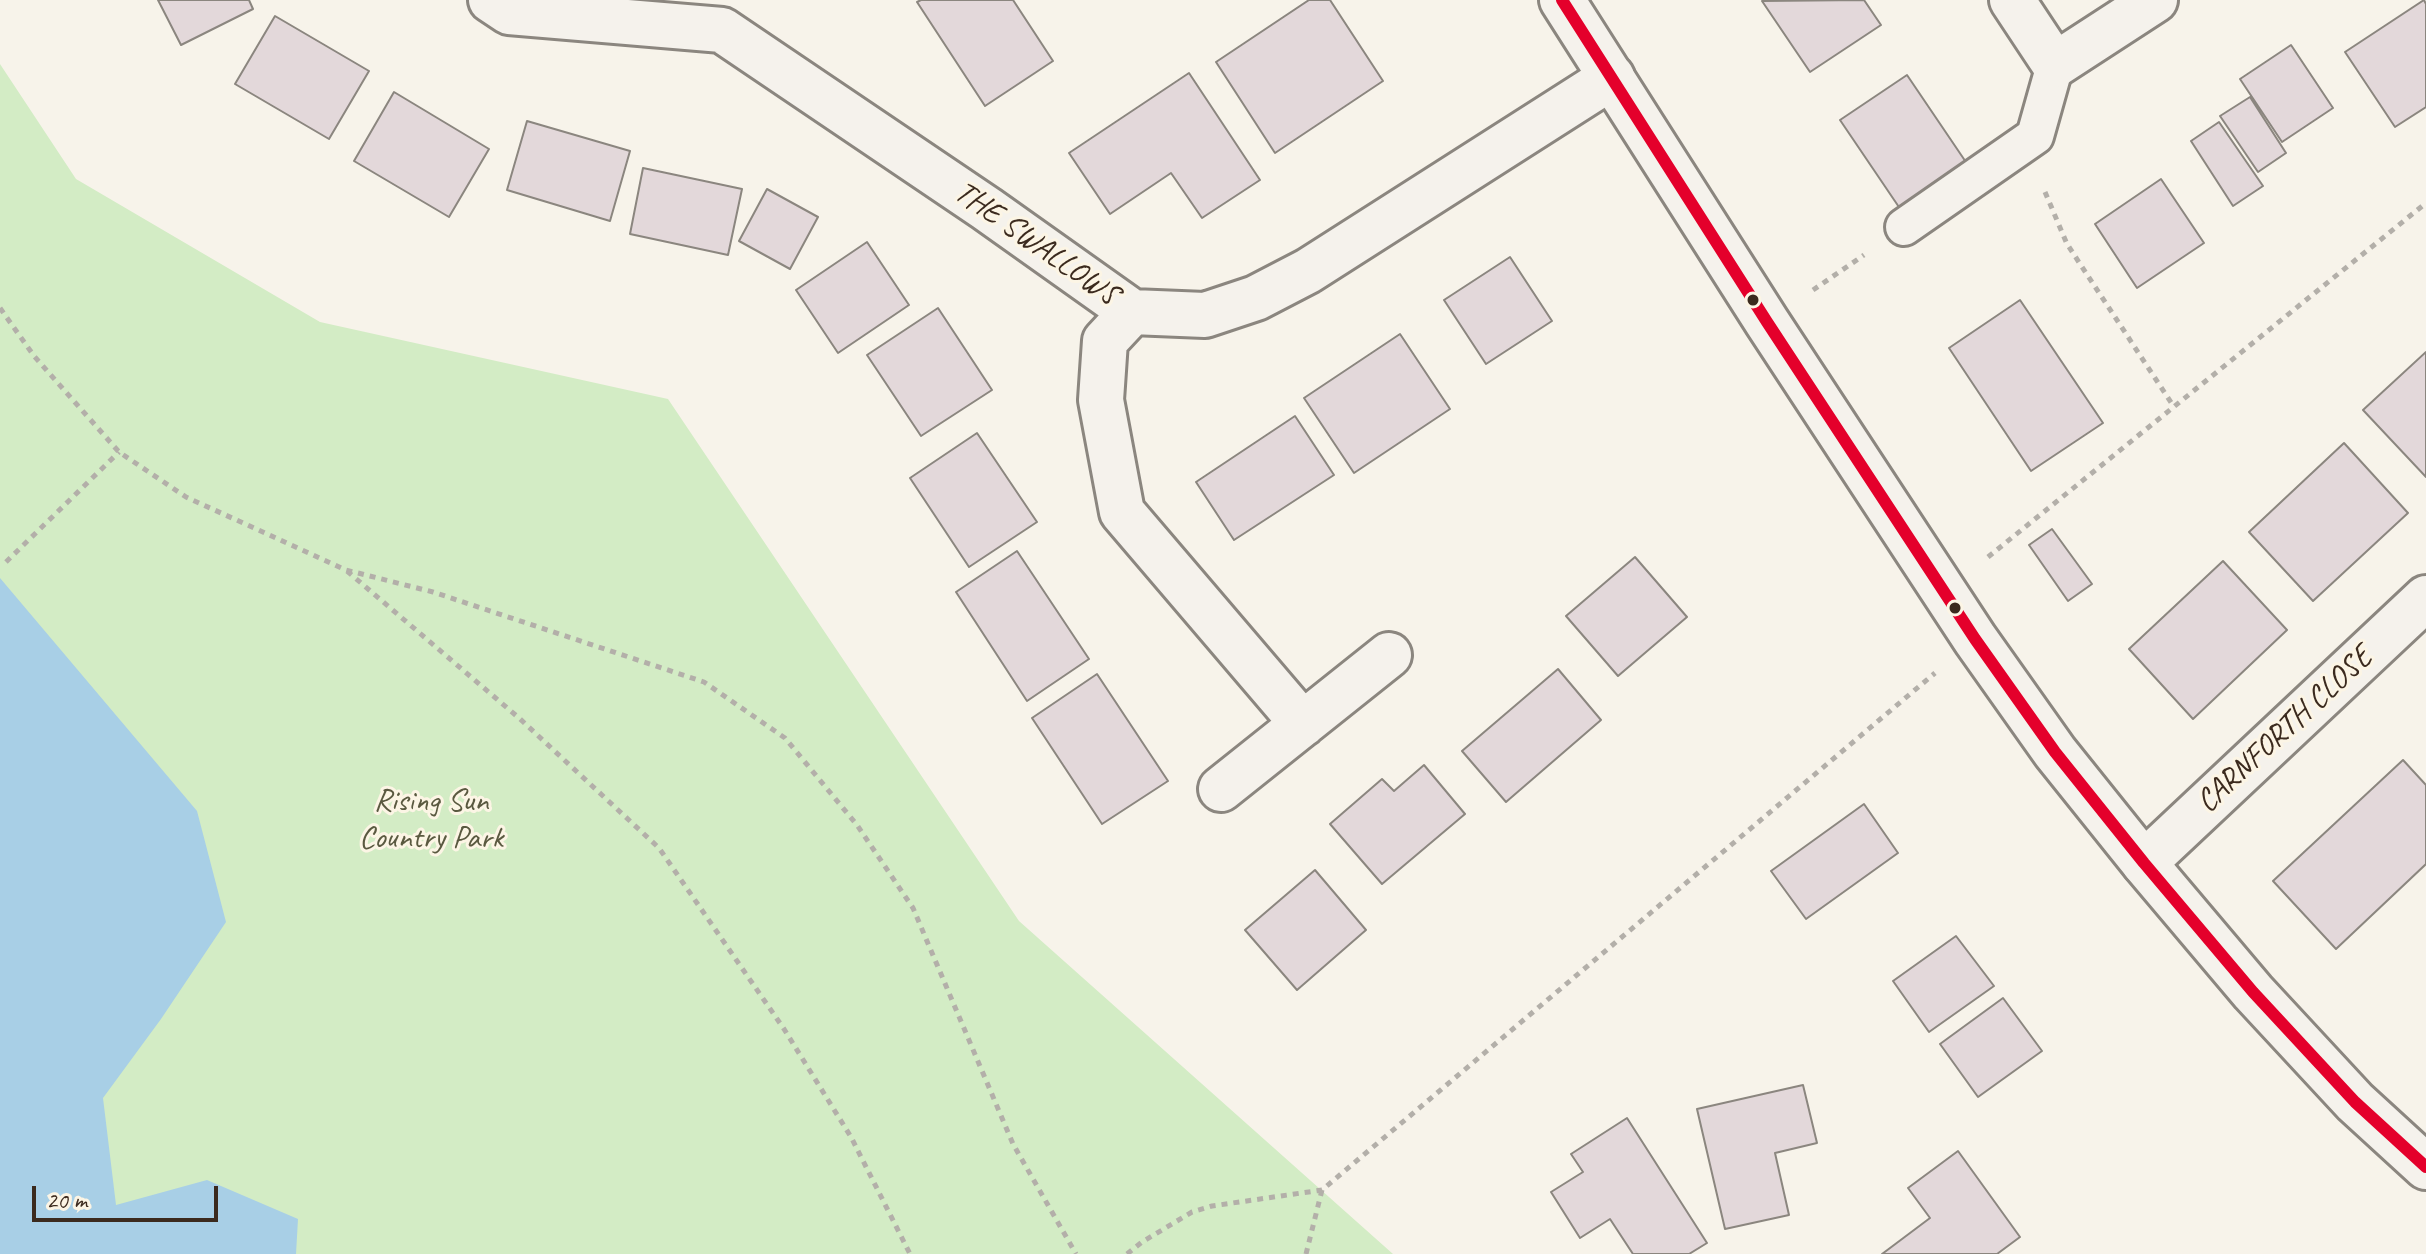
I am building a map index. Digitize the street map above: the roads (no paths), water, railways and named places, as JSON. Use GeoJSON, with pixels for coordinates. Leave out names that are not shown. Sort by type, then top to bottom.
{"type":"FeatureCollection","features":[{"type":"Feature","properties":{"kind":"street","name":"THE SWALLOWS"},"geometry":{"type":"LineString","coordinates":[[491,0],[509,12],[722,30],[987,209],[1132,312],[1205,315],[1256,298],[1308,271],[1612,77]]}},
{"type":"Feature","properties":{"kind":"street"},"geometry":{"type":"LineString","coordinates":[[1562,0],[1767,322],[1975,639],[2055,752],[2144,863],[2284,1025],[2355,1102],[2426,1167]]}},
{"type":"Feature","properties":{"kind":"street"},"geometry":{"type":"LineString","coordinates":[[2012,0],[2055,65],[2155,0]]}},
{"type":"Feature","properties":{"kind":"street"},"geometry":{"type":"LineString","coordinates":[[1132,312],[1105,341],[1101,400],[1122,512],[1303,724]]}},
{"type":"Feature","properties":{"kind":"street","name":"CARNFORTH CLOSE"},"geometry":{"type":"LineString","coordinates":[[2144,863],[2426,598]]}},
{"type":"Feature","properties":{"kind":"street"},"geometry":{"type":"LineString","coordinates":[[1221,789],[1389,655]]}},
{"type":"Feature","properties":{"kind":"lane"},"geometry":{"type":"LineString","coordinates":[[1904,227],[2035,136],[2055,65]]}},
{"type":"Feature","properties":{"kind":"water"},"geometry":{"type":"Polygon","coordinates":[[[0,578],[197,811],[226,922],[103,1098],[116,1205],[207,1180],[298,1219],[296,1254],[0,1254],[0,578]]]}},
{"type":"Feature","properties":{"kind":"park label","name":"Rising Sun Country Park"},"geometry":{"type":"Point","coordinates":[431,820]}}]}
